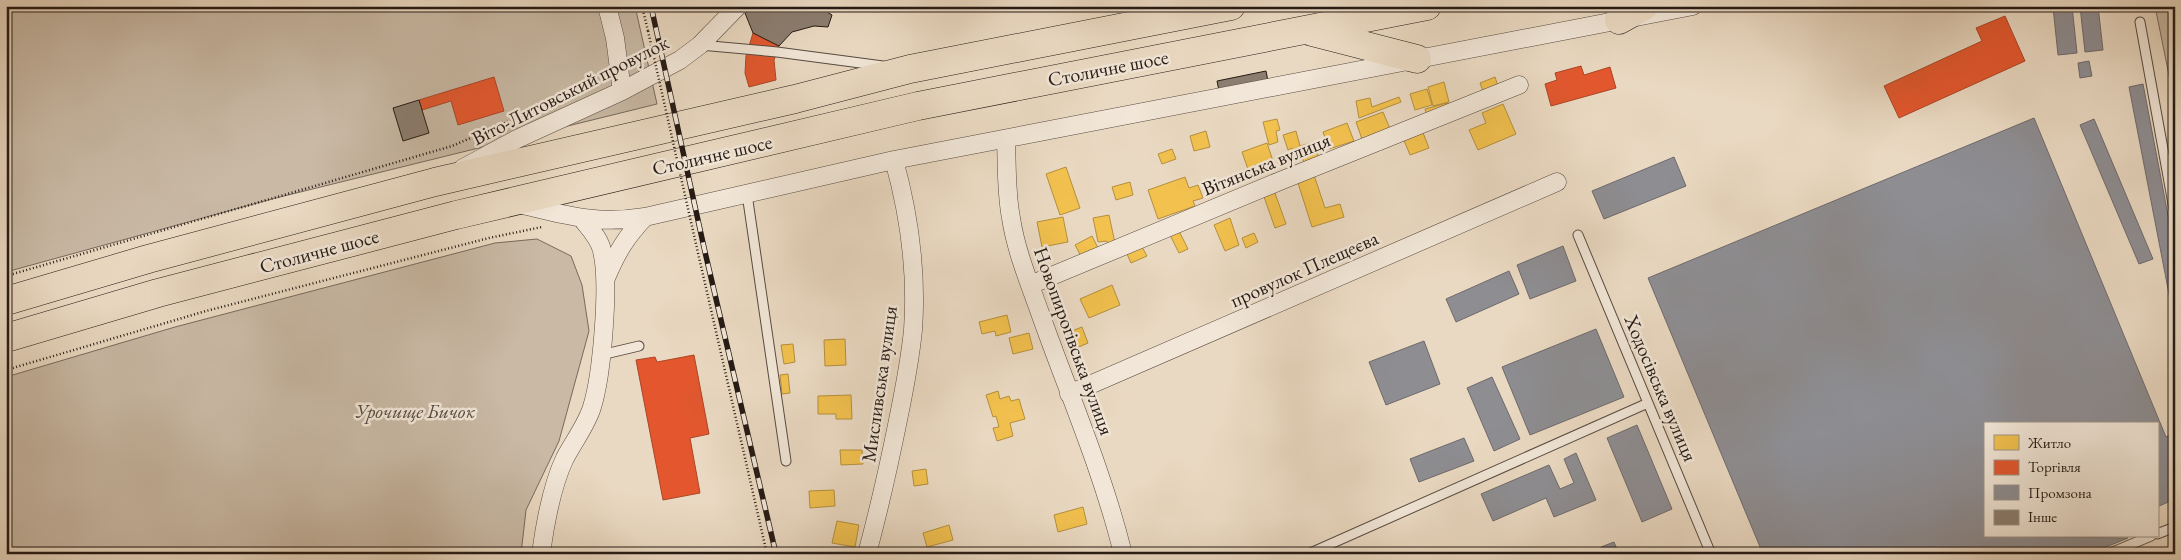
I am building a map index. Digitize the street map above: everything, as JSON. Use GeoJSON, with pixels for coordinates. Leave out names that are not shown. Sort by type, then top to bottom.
{"type":"FeatureCollection","features":[{"type":"Feature","properties":{"kind":"highway","name":"Столичне шосе"},"geometry":{"type":"LineString","coordinates":[[6,300],[158,256],[435,182],[786,101],[910,69],[1231,6]]}},
{"type":"Feature","properties":{"kind":"highway","name":"Столичне шосе"},"geometry":{"type":"LineString","coordinates":[[6,338],[158,293],[512,202],[918,106],[1427,6]]}},
{"type":"Feature","properties":{"kind":"highway"},"geometry":{"type":"LineString","coordinates":[[1619,20],[1644,6]]}},
{"type":"Feature","properties":{"kind":"highway"},"geometry":{"type":"LineString","coordinates":[[1303,30],[1417,59]]}},
{"type":"Feature","properties":{"kind":"street"},"geometry":{"type":"LineString","coordinates":[[606,6],[616,38],[622,91]]}},
{"type":"Feature","properties":{"kind":"street","name":"Віто-Литовський провулок"},"geometry":{"type":"LineString","coordinates":[[435,182],[517,139],[622,91],[680,60],[700,45],[738,6]]}},
{"type":"Feature","properties":{"kind":"street"},"geometry":{"type":"LineString","coordinates":[[512,202],[582,219],[623,221],[894,160],[1693,6]]}},
{"type":"Feature","properties":{"kind":"street","name":"Вітянська вулиця"},"geometry":{"type":"LineString","coordinates":[[1030,285],[1280,180],[1518,85]]}},
{"type":"Feature","properties":{"kind":"street","name":"Новопирогівська вулиця"},"geometry":{"type":"LineString","coordinates":[[1006,139],[1007,189],[1010,218],[1017,246],[1112,509],[1122,554]]}},
{"type":"Feature","properties":{"kind":"street","name":"Мисливська вулиця"},"geometry":{"type":"LineString","coordinates":[[867,554],[885,488],[913,331],[913,268],[899,179],[894,160]]}},
{"type":"Feature","properties":{"kind":"street","name":"провулок Плещеєва"},"geometry":{"type":"LineString","coordinates":[[1069,394],[1557,182]]}},
{"type":"Feature","properties":{"kind":"street"},"geometry":{"type":"LineString","coordinates":[[605,281],[618,249],[645,217]]}},
{"type":"Feature","properties":{"kind":"street"},"geometry":{"type":"LineString","coordinates":[[541,554],[546,520],[564,460],[592,408],[601,355],[605,281],[602,250],[594,234],[582,219]]}},
{"type":"Feature","properties":{"kind":"lane"},"geometry":{"type":"LineString","coordinates":[[2140,22],[2175,215]]}},
{"type":"Feature","properties":{"kind":"lane"},"geometry":{"type":"LineString","coordinates":[[700,45],[777,52],[910,69]]}},
{"type":"Feature","properties":{"kind":"lane"},"geometry":{"type":"LineString","coordinates":[[747,194],[786,461]]}},
{"type":"Feature","properties":{"kind":"lane","name":"Ходосівська вулиця"},"geometry":{"type":"LineString","coordinates":[[1578,235],[1711,554]]}},
{"type":"Feature","properties":{"kind":"lane"},"geometry":{"type":"LineString","coordinates":[[601,355],[639,346]]}},
{"type":"Feature","properties":{"kind":"lane"},"geometry":{"type":"LineString","coordinates":[[1308,554],[1648,403]]}},
{"type":"Feature","properties":{"kind":"lane"},"geometry":{"type":"LineString","coordinates":[[2158,534],[2175,526]]}},
{"type":"Feature","properties":{"kind":"lane"},"geometry":{"type":"LineString","coordinates":[[2108,554],[2146,538]]}},
{"type":"Feature","properties":{"kind":"path"},"geometry":{"type":"LineString","coordinates":[[642,6],[767,554]]}},
{"type":"Feature","properties":{"kind":"path"},"geometry":{"type":"LineString","coordinates":[[2169,6],[2175,35]]}},
{"type":"Feature","properties":{"kind":"path"},"geometry":{"type":"LineString","coordinates":[[6,276],[452,146],[567,97]]}},
{"type":"Feature","properties":{"kind":"path"},"geometry":{"type":"LineString","coordinates":[[6,370],[216,309],[489,238],[544,227]]}},
{"type":"Feature","properties":{"kind":"green space"},"geometry":{"type":"Polygon","coordinates":[[[6,6],[635,6],[657,104],[272,199],[6,272],[6,6]]]}},
{"type":"Feature","properties":{"kind":"green space"},"geometry":{"type":"Polygon","coordinates":[[[2155,6],[2175,6],[2175,105],[2155,6]]]}},
{"type":"Feature","properties":{"kind":"green space","name":"Урочище Бичок"},"geometry":{"type":"Polygon","coordinates":[[[537,239],[571,256],[582,285],[589,331],[559,441],[526,510],[521,554],[6,554],[6,377],[175,327],[495,243],[537,239]]]}},
{"type":"Feature","properties":{"kind":"building: Житло"},"geometry":{"type":"Polygon","coordinates":[[[872,6],[896,6],[896,11],[873,12],[872,6]]]}},
{"type":"Feature","properties":{"kind":"building: Житло"},"geometry":{"type":"Polygon","coordinates":[[[1495,77],[1499,89],[1484,94],[1480,83],[1495,77]]]}},
{"type":"Feature","properties":{"kind":"building: Житло"},"geometry":{"type":"Polygon","coordinates":[[[1444,82],[1449,102],[1433,106],[1428,87],[1444,82]]]}},
{"type":"Feature","properties":{"kind":"building: Житло"},"geometry":{"type":"Polygon","coordinates":[[[1427,89],[1432,105],[1415,110],[1410,94],[1427,89]]]}},
{"type":"Feature","properties":{"kind":"building: Житло"},"geometry":{"type":"Polygon","coordinates":[[[1399,97],[1401,102],[1359,118],[1356,101],[1370,98],[1372,107],[1399,97]]]}},
{"type":"Feature","properties":{"kind":"building: Житло"},"geometry":{"type":"Polygon","coordinates":[[[1447,103],[1449,110],[1427,116],[1425,109],[1447,103]]]}},
{"type":"Feature","properties":{"kind":"building: Житло"},"geometry":{"type":"Polygon","coordinates":[[[1503,104],[1516,134],[1478,150],[1469,130],[1486,123],[1482,113],[1503,104]]]}},
{"type":"Feature","properties":{"kind":"building: Житло"},"geometry":{"type":"Polygon","coordinates":[[[1383,112],[1391,131],[1363,142],[1356,122],[1383,112]]]}},
{"type":"Feature","properties":{"kind":"building: Житло"},"geometry":{"type":"Polygon","coordinates":[[[1277,119],[1280,130],[1276,131],[1278,142],[1269,145],[1263,122],[1277,119]]]}},
{"type":"Feature","properties":{"kind":"building: Житло"},"geometry":{"type":"Polygon","coordinates":[[[1347,123],[1354,141],[1329,149],[1323,132],[1347,123]]]}},
{"type":"Feature","properties":{"kind":"building: Житло"},"geometry":{"type":"Polygon","coordinates":[[[1422,130],[1429,148],[1410,155],[1403,138],[1422,130]]]}},
{"type":"Feature","properties":{"kind":"building: Житло"},"geometry":{"type":"Polygon","coordinates":[[[1206,131],[1210,147],[1194,151],[1190,136],[1206,131]]]}},
{"type":"Feature","properties":{"kind":"building: Житло"},"geometry":{"type":"Polygon","coordinates":[[[1296,131],[1300,146],[1314,142],[1319,159],[1304,163],[1302,156],[1295,158],[1292,148],[1288,150],[1283,135],[1296,131]]]}},
{"type":"Feature","properties":{"kind":"building: Житло"},"geometry":{"type":"Polygon","coordinates":[[[1267,143],[1275,167],[1250,175],[1242,152],[1267,143]]]}},
{"type":"Feature","properties":{"kind":"building: Житло"},"geometry":{"type":"Polygon","coordinates":[[[1172,149],[1176,159],[1162,164],[1158,154],[1172,149]]]}},
{"type":"Feature","properties":{"kind":"building: Житло"},"geometry":{"type":"Polygon","coordinates":[[[1066,167],[1080,208],[1060,215],[1046,174],[1066,167]]]}},
{"type":"Feature","properties":{"kind":"building: Житло"},"geometry":{"type":"Polygon","coordinates":[[[1314,175],[1325,208],[1340,204],[1344,217],[1312,227],[1297,180],[1314,175]]]}},
{"type":"Feature","properties":{"kind":"building: Житло"},"geometry":{"type":"Polygon","coordinates":[[[1185,177],[1189,188],[1198,185],[1203,198],[1193,201],[1195,206],[1158,219],[1148,190],[1185,177]]]}},
{"type":"Feature","properties":{"kind":"building: Житло"},"geometry":{"type":"Polygon","coordinates":[[[1130,182],[1133,195],[1116,200],[1112,187],[1130,182]]]}},
{"type":"Feature","properties":{"kind":"building: Житло"},"geometry":{"type":"Polygon","coordinates":[[[1275,193],[1286,224],[1275,228],[1264,197],[1275,193]]]}},
{"type":"Feature","properties":{"kind":"building: Житло"},"geometry":{"type":"Polygon","coordinates":[[[1109,215],[1115,243],[1108,245],[1107,241],[1098,242],[1093,218],[1109,215]]]}},
{"type":"Feature","properties":{"kind":"building: Житло"},"geometry":{"type":"Polygon","coordinates":[[[1063,217],[1068,242],[1042,247],[1037,222],[1063,217]]]}},
{"type":"Feature","properties":{"kind":"building: Житло"},"geometry":{"type":"Polygon","coordinates":[[[1230,218],[1239,245],[1225,251],[1214,225],[1230,218]]]}},
{"type":"Feature","properties":{"kind":"building: Житло"},"geometry":{"type":"Polygon","coordinates":[[[1179,231],[1188,249],[1179,253],[1170,235],[1179,231]]]}},
{"type":"Feature","properties":{"kind":"building: Житло"},"geometry":{"type":"Polygon","coordinates":[[[1254,233],[1258,242],[1246,248],[1242,238],[1254,233]]]}},
{"type":"Feature","properties":{"kind":"building: Житло"},"geometry":{"type":"Polygon","coordinates":[[[1092,236],[1100,252],[1083,260],[1075,245],[1092,236]]]}},
{"type":"Feature","properties":{"kind":"building: Житло"},"geometry":{"type":"Polygon","coordinates":[[[1142,247],[1147,256],[1131,263],[1127,254],[1142,247]]]}},
{"type":"Feature","properties":{"kind":"building: Житло"},"geometry":{"type":"Polygon","coordinates":[[[1112,285],[1120,305],[1089,318],[1080,299],[1112,285]]]}},
{"type":"Feature","properties":{"kind":"building: Житло"},"geometry":{"type":"Polygon","coordinates":[[[1007,315],[1011,332],[996,336],[995,331],[982,334],[979,322],[1007,315]]]}},
{"type":"Feature","properties":{"kind":"building: Житло"},"geometry":{"type":"Polygon","coordinates":[[[1082,327],[1088,343],[1074,349],[1067,333],[1082,327]]]}},
{"type":"Feature","properties":{"kind":"building: Житло"},"geometry":{"type":"Polygon","coordinates":[[[1029,333],[1033,349],[1013,354],[1009,338],[1029,333]]]}},
{"type":"Feature","properties":{"kind":"building: Житло"},"geometry":{"type":"Polygon","coordinates":[[[845,339],[846,365],[825,366],[824,340],[845,339]]]}},
{"type":"Feature","properties":{"kind":"building: Житло"},"geometry":{"type":"Polygon","coordinates":[[[793,344],[795,362],[784,364],[781,345],[793,344]]]}},
{"type":"Feature","properties":{"kind":"building: Житло"},"geometry":{"type":"Polygon","coordinates":[[[788,374],[790,393],[782,394],[780,375],[788,374]]]}},
{"type":"Feature","properties":{"kind":"building: Житло"},"geometry":{"type":"Polygon","coordinates":[[[998,391],[1000,399],[1009,396],[1011,401],[1019,399],[1025,419],[1010,423],[1013,436],[997,441],[993,428],[999,427],[996,416],[993,417],[986,395],[998,391]]]}},
{"type":"Feature","properties":{"kind":"building: Житло"},"geometry":{"type":"Polygon","coordinates":[[[851,395],[852,419],[836,419],[836,414],[818,414],[818,396],[851,395]]]}},
{"type":"Feature","properties":{"kind":"building: Житло"},"geometry":{"type":"Polygon","coordinates":[[[840,450],[862,450],[863,464],[841,465],[840,450]]]}},
{"type":"Feature","properties":{"kind":"building: Житло"},"geometry":{"type":"Polygon","coordinates":[[[926,469],[928,484],[914,486],[912,471],[926,469]]]}},
{"type":"Feature","properties":{"kind":"building: Житло"},"geometry":{"type":"Polygon","coordinates":[[[834,490],[835,506],[810,508],[809,491],[834,490]]]}},
{"type":"Feature","properties":{"kind":"building: Житло"},"geometry":{"type":"Polygon","coordinates":[[[1083,507],[1087,524],[1058,532],[1054,515],[1083,507]]]}},
{"type":"Feature","properties":{"kind":"building: Житло"},"geometry":{"type":"Polygon","coordinates":[[[837,521],[859,525],[855,547],[832,543],[837,521]]]}},
{"type":"Feature","properties":{"kind":"building: Житло"},"geometry":{"type":"Polygon","coordinates":[[[949,525],[953,540],[927,547],[923,533],[949,525]]]}},
{"type":"Feature","properties":{"kind":"building: Торгівля"},"geometry":{"type":"Polygon","coordinates":[[[2005,16],[2025,61],[1899,118],[1884,86],[1982,41],[1976,28],[2005,16]]]}},
{"type":"Feature","properties":{"kind":"building: Торгівля"},"geometry":{"type":"Polygon","coordinates":[[[753,33],[779,46],[774,60],[776,80],[749,87],[745,73],[746,56],[753,33]]]}},
{"type":"Feature","properties":{"kind":"building: Торгівля"},"geometry":{"type":"Polygon","coordinates":[[[1581,66],[1584,75],[1610,67],[1616,88],[1551,106],[1545,84],[1557,80],[1555,73],[1581,66]]]}},
{"type":"Feature","properties":{"kind":"building: Торгівля"},"geometry":{"type":"Polygon","coordinates":[[[494,77],[504,111],[458,125],[451,101],[422,110],[419,100],[494,77]]]}},
{"type":"Feature","properties":{"kind":"building: Торгівля"},"geometry":{"type":"Polygon","coordinates":[[[694,355],[709,434],[690,438],[700,493],[663,500],[636,360],[655,357],[657,362],[694,355]]]}},
{"type":"Feature","properties":{"kind":"building: Промзона"},"geometry":{"type":"Polygon","coordinates":[[[2072,6],[2077,53],[2058,55],[2053,7],[2072,6]]]}},
{"type":"Feature","properties":{"kind":"building: Промзона"},"geometry":{"type":"Polygon","coordinates":[[[2080,6],[2098,6],[2103,50],[2085,52],[2080,6]]]}},
{"type":"Feature","properties":{"kind":"building: Промзона"},"geometry":{"type":"Polygon","coordinates":[[[2089,61],[2092,76],[2080,78],[2078,63],[2089,61]]]}},
{"type":"Feature","properties":{"kind":"building: Промзона"},"geometry":{"type":"Polygon","coordinates":[[[2143,84],[2175,252],[2175,325],[2129,87],[2143,84]]]}},
{"type":"Feature","properties":{"kind":"building: Промзона"},"geometry":{"type":"Polygon","coordinates":[[[2034,118],[2166,437],[2175,433],[2175,447],[2171,448],[2175,458],[2175,499],[2158,507],[2158,422],[1984,422],[1984,538],[2128,538],[2089,554],[1763,554],[1648,278],[2034,118]]]}},
{"type":"Feature","properties":{"kind":"building: Промзона"},"geometry":{"type":"Polygon","coordinates":[[[2094,119],[2153,259],[2139,264],[2080,125],[2094,119]]]}},
{"type":"Feature","properties":{"kind":"building: Промзона"},"geometry":{"type":"Polygon","coordinates":[[[1674,157],[1686,186],[1604,219],[1592,191],[1674,157]]]}},
{"type":"Feature","properties":{"kind":"building: Промзона"},"geometry":{"type":"Polygon","coordinates":[[[1563,246],[1576,281],[1530,299],[1517,265],[1563,246]]]}},
{"type":"Feature","properties":{"kind":"building: Промзона"},"geometry":{"type":"Polygon","coordinates":[[[1509,271],[1519,294],[1456,322],[1446,299],[1509,271]]]}},
{"type":"Feature","properties":{"kind":"building: Промзона"},"geometry":{"type":"Polygon","coordinates":[[[1596,329],[1624,397],[1530,435],[1502,367],[1596,329]]]}},
{"type":"Feature","properties":{"kind":"building: Промзона"},"geometry":{"type":"Polygon","coordinates":[[[1424,341],[1440,384],[1386,405],[1369,362],[1424,341]]]}},
{"type":"Feature","properties":{"kind":"building: Промзона"},"geometry":{"type":"Polygon","coordinates":[[[1492,377],[1520,439],[1494,451],[1467,388],[1492,377]]]}},
{"type":"Feature","properties":{"kind":"building: Промзона"},"geometry":{"type":"Polygon","coordinates":[[[1637,425],[1672,509],[1642,522],[1607,438],[1637,425]]]}},
{"type":"Feature","properties":{"kind":"building: Промзона"},"geometry":{"type":"Polygon","coordinates":[[[1464,438],[1474,461],[1419,482],[1410,459],[1464,438]]]}},
{"type":"Feature","properties":{"kind":"building: Промзона"},"geometry":{"type":"Polygon","coordinates":[[[1576,453],[1596,500],[1554,517],[1546,498],[1493,521],[1481,494],[1549,465],[1560,489],[1574,483],[1564,459],[1576,453]]]}},
{"type":"Feature","properties":{"kind":"building: Промзона"},"geometry":{"type":"Polygon","coordinates":[[[1614,542],[1619,554],[1604,554],[1601,547],[1614,542]]]}},
{"type":"Feature","properties":{"kind":"building: Інше"},"geometry":{"type":"Polygon","coordinates":[[[753,6],[818,6],[832,15],[828,27],[814,26],[792,32],[779,46],[753,33],[745,13],[755,9],[753,6]]]}},
{"type":"Feature","properties":{"kind":"building: Інше"},"geometry":{"type":"Polygon","coordinates":[[[1266,71],[1268,81],[1219,91],[1217,81],[1266,71]]]}},
{"type":"Feature","properties":{"kind":"building: Інше"},"geometry":{"type":"Polygon","coordinates":[[[419,100],[429,133],[403,141],[393,108],[419,100]]]}},
{"type":"Feature","properties":{"kind":"railway"},"geometry":{"type":"LineString","coordinates":[[651,6],[705,252],[776,554]]}}]}
